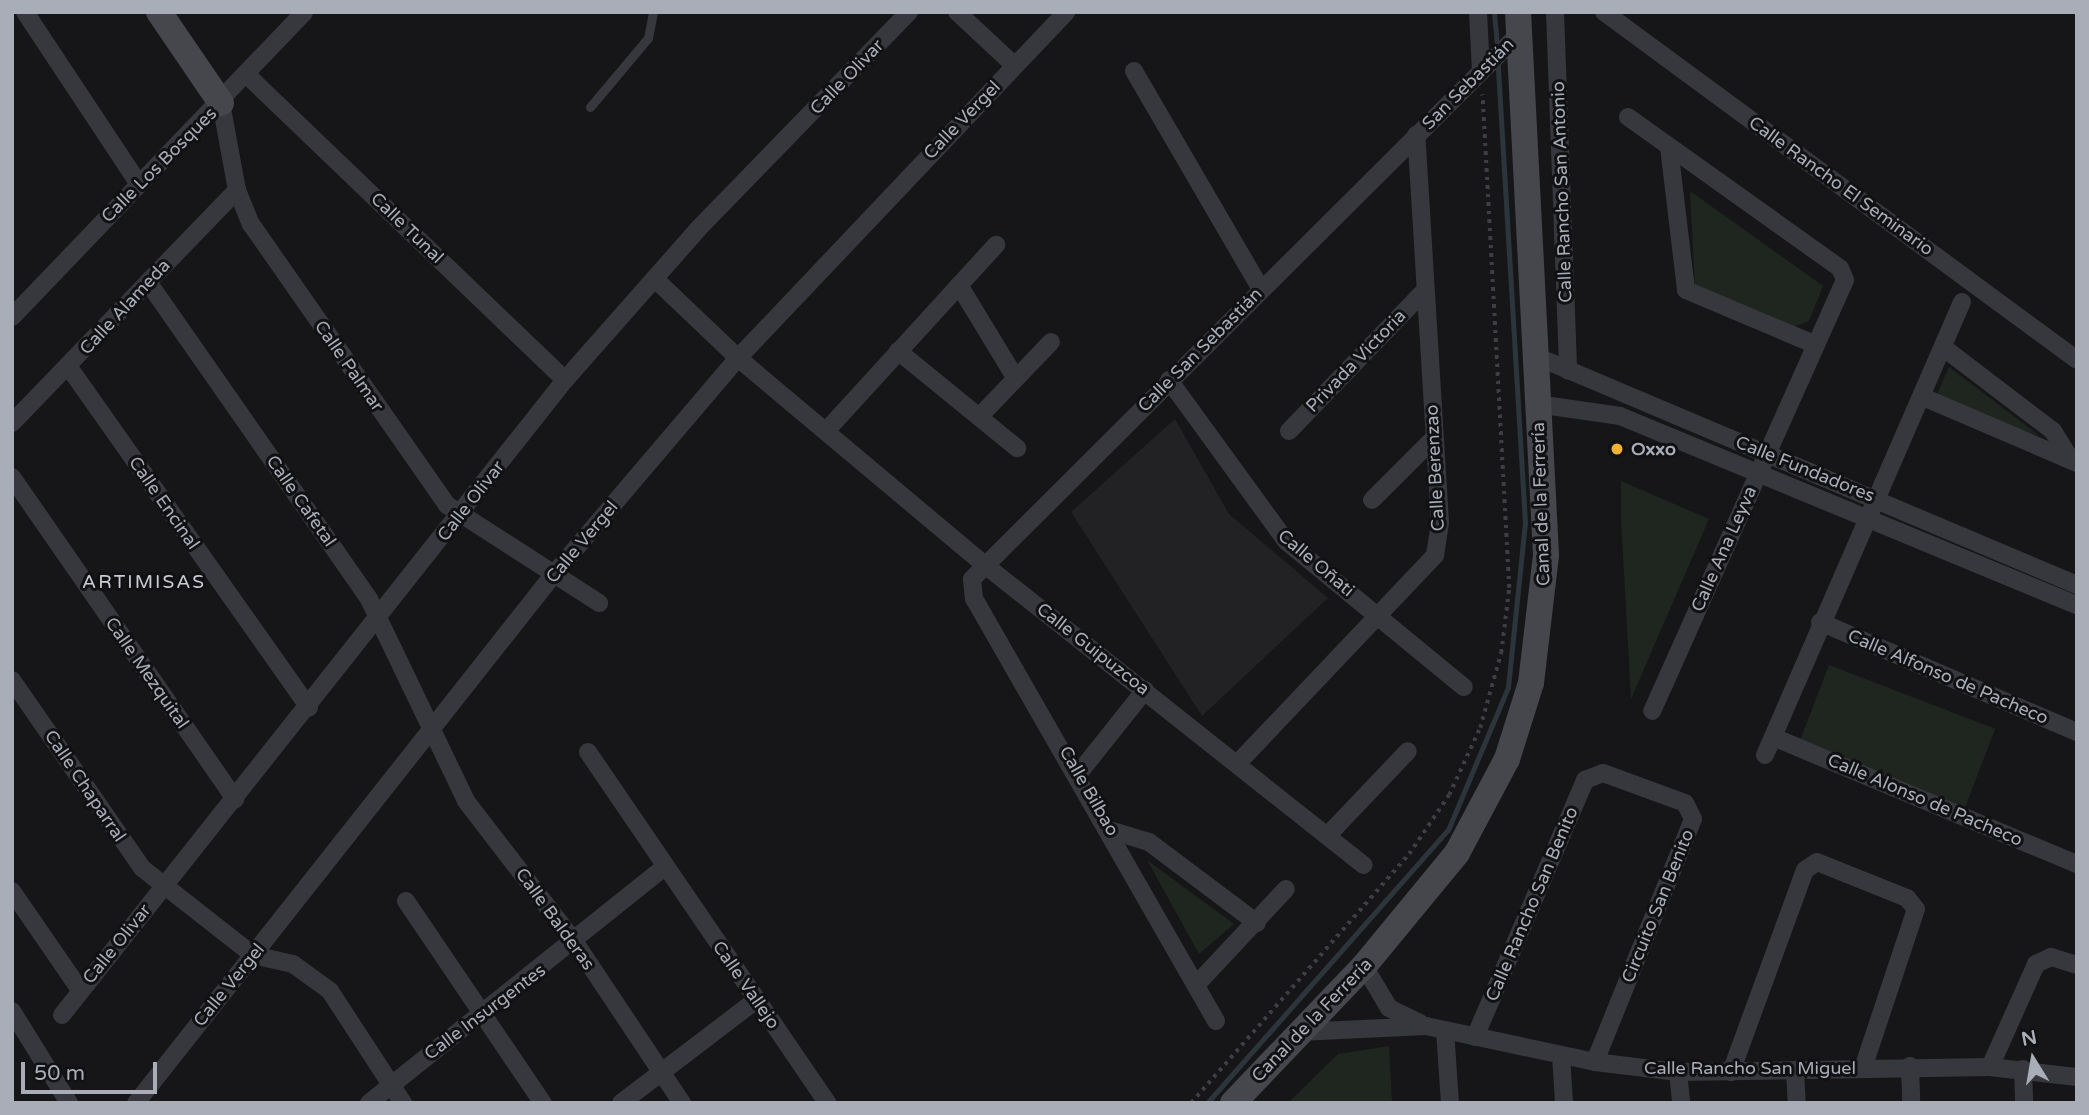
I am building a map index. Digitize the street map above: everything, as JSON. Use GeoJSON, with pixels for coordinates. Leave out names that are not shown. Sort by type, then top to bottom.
{"type":"FeatureCollection","features":[{"type":"Feature","properties":{"kind":"street"},"geometry":{"type":"LineString","coordinates":[[159,12],[221,103]]}},
{"type":"Feature","properties":{"kind":"street","name":"Calle Olivar"},"geometry":{"type":"LineString","coordinates":[[62,1015],[79,990],[381,619],[565,380],[654,279],[909,12]]}},
{"type":"Feature","properties":{"kind":"street"},"geometry":{"type":"LineString","coordinates":[[957,12],[1014,65]]}},
{"type":"Feature","properties":{"kind":"street","name":"Calle Vergel"},"geometry":{"type":"LineString","coordinates":[[135,1103],[435,732],[554,574],[738,358],[1066,12]]}},
{"type":"Feature","properties":{"kind":"street"},"geometry":{"type":"LineString","coordinates":[[1478,12],[1481,72]]}},
{"type":"Feature","properties":{"kind":"street","name":"Calle Rancho San Antonio"},"geometry":{"type":"LineString","coordinates":[[1555,12],[1568,371]]}},
{"type":"Feature","properties":{"kind":"street","name":"Calle Rancho El Seminario"},"geometry":{"type":"LineString","coordinates":[[1604,12],[2077,360]]}},
{"type":"Feature","properties":{"kind":"street","name":"Calle Los Bosques"},"geometry":{"type":"LineString","coordinates":[[12,317],[139,184],[248,76],[301,14]]}},
{"type":"Feature","properties":{"kind":"street"},"geometry":{"type":"LineString","coordinates":[[24,16],[139,184]]}},
{"type":"Feature","properties":{"kind":"street","name":"San Sebastián"},"geometry":{"type":"LineString","coordinates":[[1416,135],[1481,72],[1519,22]]}},
{"type":"Feature","properties":{"kind":"street","name":"Canal de la Ferrería"},"geometry":{"type":"LineString","coordinates":[[1233,1103],[1364,966],[1457,853],[1501,772],[1520,720],[1545,588],[1519,22]]}},
{"type":"Feature","properties":{"kind":"street"},"geometry":{"type":"LineString","coordinates":[[1133,71],[1261,289]]}},
{"type":"Feature","properties":{"kind":"street","name":"Calle Tunal"},"geometry":{"type":"LineString","coordinates":[[248,76],[565,380]]}},
{"type":"Feature","properties":{"kind":"street","name":"Calle Palmar"},"geometry":{"type":"LineString","coordinates":[[221,103],[237,190],[251,224],[459,515],[598,603]]}},
{"type":"Feature","properties":{"kind":"street"},"geometry":{"type":"LineString","coordinates":[[1628,117],[1669,147],[1686,290],[1816,345]]}},
{"type":"Feature","properties":{"kind":"street","name":"Calle San Sebastián"},"geometry":{"type":"LineString","coordinates":[[985,565],[1416,135]]}},
{"type":"Feature","properties":{"kind":"street","name":"Calle Berenzao"},"geometry":{"type":"LineString","coordinates":[[1237,764],[1436,555],[1440,522],[1416,135]]}},
{"type":"Feature","properties":{"kind":"street","name":"Calle Ana Leyva"},"geometry":{"type":"LineString","coordinates":[[1652,711],[1816,345],[1843,272],[1669,147]]}},
{"type":"Feature","properties":{"kind":"street","name":"Calle Alameda"},"geometry":{"type":"LineString","coordinates":[[12,423],[237,190]]}},
{"type":"Feature","properties":{"kind":"street"},"geometry":{"type":"LineString","coordinates":[[827,429],[996,245]]}},
{"type":"Feature","properties":{"kind":"street","name":"Calle Guipuzcoa"},"geometry":{"type":"LineString","coordinates":[[654,279],[738,358],[827,429],[985,565],[1363,865]]}},
{"type":"Feature","properties":{"kind":"street","name":"Calle Cafetal"},"geometry":{"type":"LineString","coordinates":[[148,282],[381,619],[435,732]]}},
{"type":"Feature","properties":{"kind":"street"},"geometry":{"type":"LineString","coordinates":[[959,285],[1016,377]]}},
{"type":"Feature","properties":{"kind":"street","name":"Privada Victoria"},"geometry":{"type":"LineString","coordinates":[[1289,431],[1424,291]]}},
{"type":"Feature","properties":{"kind":"street"},"geometry":{"type":"LineString","coordinates":[[1765,755],[1820,622],[1923,397],[1962,302]]}},
{"type":"Feature","properties":{"kind":"street"},"geometry":{"type":"LineString","coordinates":[[979,416],[1051,342]]}},
{"type":"Feature","properties":{"kind":"street"},"geometry":{"type":"LineString","coordinates":[[1944,348],[2053,431],[2074,462]]}},
{"type":"Feature","properties":{"kind":"street"},"geometry":{"type":"LineString","coordinates":[[898,351],[1017,448]]}},
{"type":"Feature","properties":{"kind":"street","name":"Calle Fundadores"},"geometry":{"type":"LineString","coordinates":[[1533,355],[2077,585]]}},
{"type":"Feature","properties":{"kind":"street","name":"Calle Encinal"},"geometry":{"type":"LineString","coordinates":[[68,366],[309,708]]}},
{"type":"Feature","properties":{"kind":"street","name":"Calle Oñati"},"geometry":{"type":"LineString","coordinates":[[1169,380],[1272,526],[1464,687]]}},
{"type":"Feature","properties":{"kind":"street"},"geometry":{"type":"LineString","coordinates":[[1923,397],[2074,462]]}},
{"type":"Feature","properties":{"kind":"street","name":"Calle Fundadores"},"geometry":{"type":"LineString","coordinates":[[1537,404],[1607,412],[1759,472],[1867,520],[2077,606]]}},
{"type":"Feature","properties":{"kind":"street"},"geometry":{"type":"LineString","coordinates":[[1372,500],[1434,438]]}},
{"type":"Feature","properties":{"kind":"street","name":"Calle Mezquital"},"geometry":{"type":"LineString","coordinates":[[12,477],[235,799]]}},
{"type":"Feature","properties":{"kind":"street","name":"Calle Bilbao"},"geometry":{"type":"LineString","coordinates":[[985,565],[972,579],[974,599],[1113,831],[1216,1021]]}},
{"type":"Feature","properties":{"kind":"street"},"geometry":{"type":"LineString","coordinates":[[2035,587],[2043,570]]}},
{"type":"Feature","properties":{"kind":"street","name":"Calle Alfonso de Pacheco"},"geometry":{"type":"LineString","coordinates":[[1820,622],[2077,732]]}},
{"type":"Feature","properties":{"kind":"street","name":"Calle Chaparral"},"geometry":{"type":"LineString","coordinates":[[12,680],[130,853],[164,886],[253,955]]}},
{"type":"Feature","properties":{"kind":"street"},"geometry":{"type":"LineString","coordinates":[[1079,774],[1145,690]]}},
{"type":"Feature","properties":{"kind":"street","name":"Calle Balderas"},"geometry":{"type":"LineString","coordinates":[[435,732],[466,801],[576,944],[682,1103]]}},
{"type":"Feature","properties":{"kind":"street","name":"Calle Alonso de Pacheco"},"geometry":{"type":"LineString","coordinates":[[1773,737],[2077,864]]}},
{"type":"Feature","properties":{"kind":"street"},"geometry":{"type":"LineString","coordinates":[[1328,836],[1408,751]]}},
{"type":"Feature","properties":{"kind":"street","name":"Calle Vallejo"},"geometry":{"type":"LineString","coordinates":[[588,752],[827,1103]]}},
{"type":"Feature","properties":{"kind":"street","name":"Calle Rancho San Benito"},"geometry":{"type":"LineString","coordinates":[[1475,1037],[1592,774]]}},
{"type":"Feature","properties":{"kind":"street","name":"Circuito San Benito"},"geometry":{"type":"LineString","coordinates":[[1592,774],[1685,803],[1693,820],[1595,1062]]}},
{"type":"Feature","properties":{"kind":"street"},"geometry":{"type":"LineString","coordinates":[[1113,831],[1149,842],[1256,923]]}},
{"type":"Feature","properties":{"kind":"street"},"geometry":{"type":"LineString","coordinates":[[1731,1072],[1805,870],[1817,862],[1907,898],[1916,909],[1863,1068]]}},
{"type":"Feature","properties":{"kind":"street","name":"Calle Insurgentes"},"geometry":{"type":"LineString","coordinates":[[369,1103],[482,1010],[576,944],[665,867]]}},
{"type":"Feature","properties":{"kind":"street"},"geometry":{"type":"LineString","coordinates":[[1198,984],[1286,889]]}},
{"type":"Feature","properties":{"kind":"street"},"geometry":{"type":"LineString","coordinates":[[12,891],[79,990]]}},
{"type":"Feature","properties":{"kind":"street"},"geometry":{"type":"LineString","coordinates":[[406,901],[543,1103]]}},
{"type":"Feature","properties":{"kind":"street"},"geometry":{"type":"LineString","coordinates":[[253,955],[293,964],[330,991],[403,1103]]}},
{"type":"Feature","properties":{"kind":"street"},"geometry":{"type":"LineString","coordinates":[[1990,1067],[2036,964],[2050,957],[2077,965]]}},
{"type":"Feature","properties":{"kind":"street","name":"Calle Rancho San Miguel"},"geometry":{"type":"LineString","coordinates":[[1364,966],[1389,1008],[1426,1026],[1595,1062],[1678,1072],[1910,1066],[1990,1067],[2077,1077]]}},
{"type":"Feature","properties":{"kind":"street"},"geometry":{"type":"LineString","coordinates":[[621,1103],[756,1000]]}},
{"type":"Feature","properties":{"kind":"street"},"geometry":{"type":"LineString","coordinates":[[13,1015],[69,1103]]}},
{"type":"Feature","properties":{"kind":"street","name":"Calle Rancho San Miguel"},"geometry":{"type":"LineString","coordinates":[[1299,1032],[1426,1026]]}},
{"type":"Feature","properties":{"kind":"street"},"geometry":{"type":"LineString","coordinates":[[1445,1030],[1450,1103]]}},
{"type":"Feature","properties":{"kind":"street"},"geometry":{"type":"LineString","coordinates":[[1561,1055],[1564,1103]]}},
{"type":"Feature","properties":{"kind":"street"},"geometry":{"type":"LineString","coordinates":[[1910,1066],[1911,1103]]}},
{"type":"Feature","properties":{"kind":"street"},"geometry":{"type":"LineString","coordinates":[[2022,1069],[2024,1103]]}},
{"type":"Feature","properties":{"kind":"street"},"geometry":{"type":"LineString","coordinates":[[1795,1070],[1797,1103]]}},
{"type":"Feature","properties":{"kind":"street"},"geometry":{"type":"LineString","coordinates":[[1678,1072],[1681,1103]]}},
{"type":"Feature","properties":{"kind":"lane"},"geometry":{"type":"LineString","coordinates":[[590,107],[648,38],[653,12]]}},
{"type":"Feature","properties":{"kind":"path"},"geometry":{"type":"LineString","coordinates":[[1191,1103],[1409,855],[1449,795],[1480,728],[1498,665],[1509,588],[1481,72]]}},
{"type":"Feature","properties":{"kind":"shaded area"},"geometry":{"type":"Polygon","coordinates":[[[1690,191],[1823,286],[1809,321],[1786,330],[1695,289],[1690,191]]]}},
{"type":"Feature","properties":{"kind":"shaded area"},"geometry":{"type":"Polygon","coordinates":[[[1949,367],[2040,436],[1934,401],[1949,367]]]}},
{"type":"Feature","properties":{"kind":"shaded area"},"geometry":{"type":"Polygon","coordinates":[[[1175,419],[1229,514],[1328,598],[1202,716],[1071,512],[1175,419]]]}},
{"type":"Feature","properties":{"kind":"shaded area"},"geometry":{"type":"Polygon","coordinates":[[[1621,481],[1709,519],[1631,699],[1621,518],[1621,481]]]}},
{"type":"Feature","properties":{"kind":"shaded area"},"geometry":{"type":"Polygon","coordinates":[[[1829,665],[1995,729],[1965,808],[1799,744],[1829,665]]]}},
{"type":"Feature","properties":{"kind":"shaded area"},"geometry":{"type":"Polygon","coordinates":[[[1147,860],[1234,924],[1199,954],[1147,860]]]}},
{"type":"Feature","properties":{"kind":"shaded area"},"geometry":{"type":"Polygon","coordinates":[[[1389,1046],[1392,1103],[1288,1103],[1338,1054],[1389,1046]]]}},
{"type":"Feature","properties":{"kind":"waterway"},"geometry":{"type":"LineString","coordinates":[[1494,12],[1497,50]]}},
{"type":"Feature","properties":{"kind":"waterway"},"geometry":{"type":"LineString","coordinates":[[1207,1103],[1448,830],[1508,687],[1525,523],[1498,63]]}},
{"type":"Feature","properties":{"kind":"place","name":"Oxxo"},"geometry":{"type":"Point","coordinates":[1617,449]}},
{"type":"Feature","properties":{"kind":"district","name":"ARTIMISAS"},"geometry":{"type":"Point","coordinates":[144,583]}}]}
